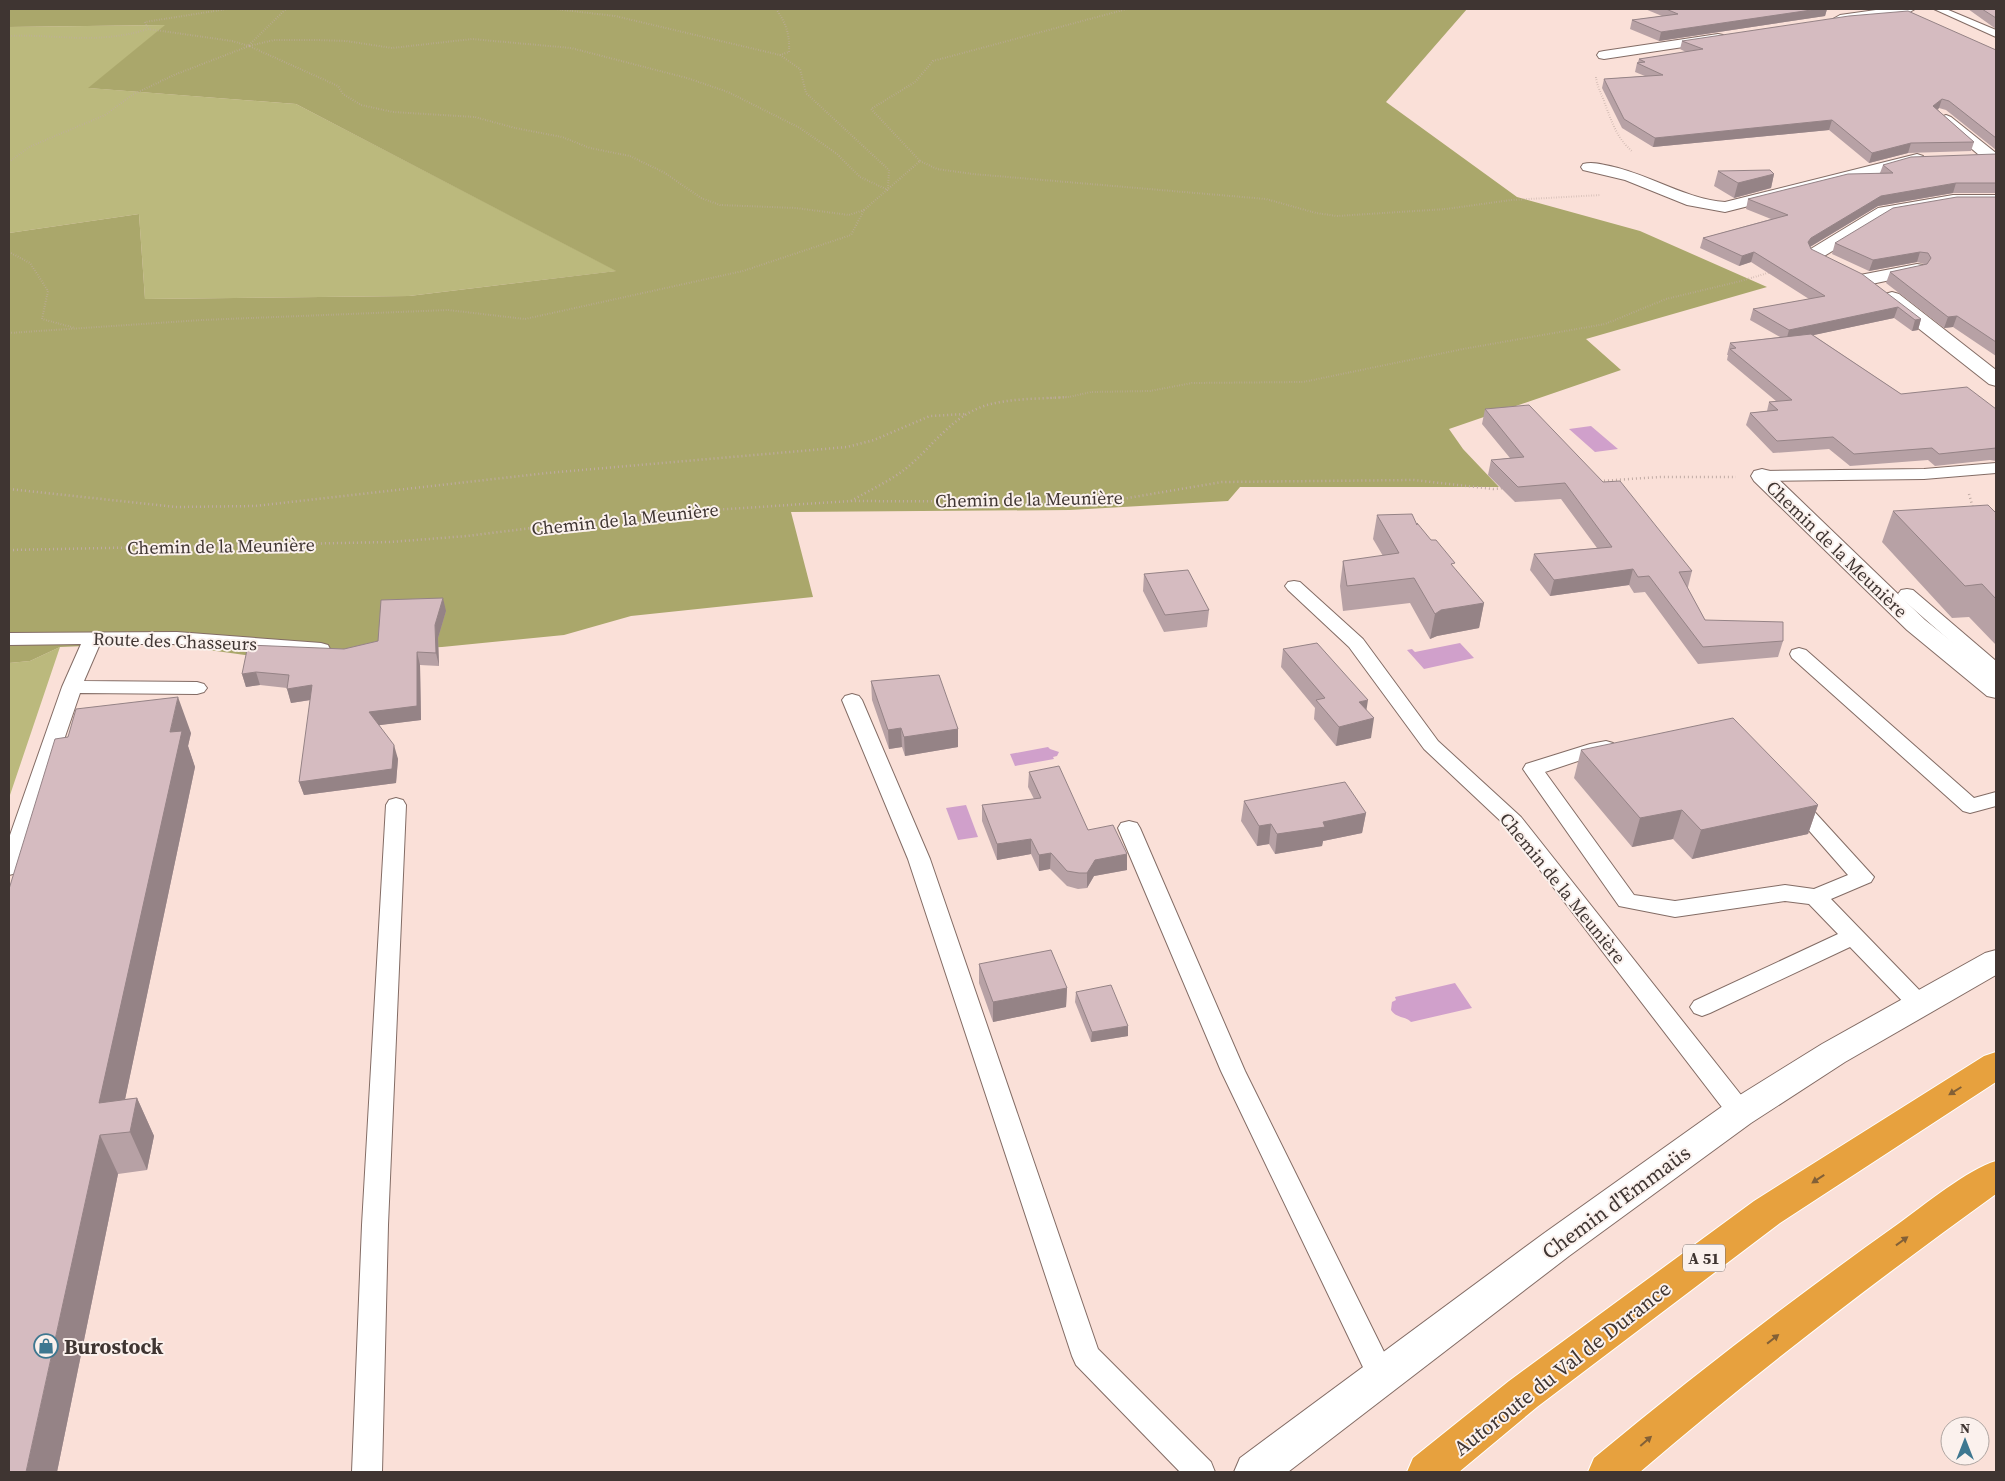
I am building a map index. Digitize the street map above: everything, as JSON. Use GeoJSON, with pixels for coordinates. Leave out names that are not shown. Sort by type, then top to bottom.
{"type":"FeatureCollection","features":[{"type":"Feature","properties":{"kind":"highway","name":"Autoroute du Val de Durance"},"geometry":{"type":"LineString","coordinates":[[1428,1472],[1523,1394],[1767,1212],[1996,1065]]}},
{"type":"Feature","properties":{"kind":"highway"},"geometry":{"type":"LineString","coordinates":[[1608,1472],[1659,1429],[1792,1324],[1905,1239],[1996,1175]]}},
{"type":"Feature","properties":{"kind":"street"},"geometry":{"type":"LineString","coordinates":[[1828,21],[1908,9]]}},
{"type":"Feature","properties":{"kind":"street"},"geometry":{"type":"LineString","coordinates":[[1604,55],[1728,36]]}},
{"type":"Feature","properties":{"kind":"street"},"geometry":{"type":"LineString","coordinates":[[1940,115],[1994,157]]}},
{"type":"Feature","properties":{"kind":"street"},"geometry":{"type":"LineString","coordinates":[[1971,158],[1994,157]]}},
{"type":"Feature","properties":{"kind":"street"},"geometry":{"type":"LineString","coordinates":[[1589,167],[1632,177],[1708,206],[1725,207],[1908,160],[1932,158]]}},
{"type":"Feature","properties":{"kind":"street"},"geometry":{"type":"LineString","coordinates":[[1815,254],[1884,212],[1953,200],[1996,200]]}},
{"type":"Feature","properties":{"kind":"street"},"geometry":{"type":"LineString","coordinates":[[1815,254],[1832,262]]}},
{"type":"Feature","properties":{"kind":"street"},"geometry":{"type":"LineString","coordinates":[[1867,279],[1917,269]]}},
{"type":"Feature","properties":{"kind":"street"},"geometry":{"type":"LineString","coordinates":[[1850,271],[1867,279],[1996,380]]}},
{"type":"Feature","properties":{"kind":"street"},"geometry":{"type":"LineString","coordinates":[[1974,363],[1996,362]]}},
{"type":"Feature","properties":{"kind":"street","name":"Chemin de la Meunière"},"geometry":{"type":"LineString","coordinates":[[1762,476],[1916,625],[1996,690]]}},
{"type":"Feature","properties":{"kind":"street","name":"Chemin d'Emmaüs"},"geometry":{"type":"LineString","coordinates":[[1255,1472],[1592,1219],[1740,1112],[1875,1028],[1996,961]]}},
{"type":"Feature","properties":{"kind":"lane"},"geometry":{"type":"LineString","coordinates":[[1939,9],[1996,34]]}},
{"type":"Feature","properties":{"kind":"lane"},"geometry":{"type":"LineString","coordinates":[[1762,476],[1924,474],[1996,468]]}},
{"type":"Feature","properties":{"kind":"lane","name":"Chemin de la Meunière"},"geometry":{"type":"LineString","coordinates":[[1294,586],[1356,643],[1432,745],[1514,822],[1740,1112]]}},
{"type":"Feature","properties":{"kind":"lane"},"geometry":{"type":"LineString","coordinates":[[1907,594],[1996,671]]}},
{"type":"Feature","properties":{"kind":"lane"},"geometry":{"type":"LineString","coordinates":[[9,868],[72,687],[93,638]]}},
{"type":"Feature","properties":{"kind":"lane","name":"Route des Chasseurs"},"geometry":{"type":"LineString","coordinates":[[9,639],[178,638],[342,651]]}},
{"type":"Feature","properties":{"kind":"lane"},"geometry":{"type":"LineString","coordinates":[[1799,654],[1970,806],[1996,800]]}},
{"type":"Feature","properties":{"kind":"lane"},"geometry":{"type":"LineString","coordinates":[[72,687],[197,688]]}},
{"type":"Feature","properties":{"kind":"lane"},"geometry":{"type":"LineString","coordinates":[[852,700],[919,859],[1086,1356],[1200,1472]]}},
{"type":"Feature","properties":{"kind":"lane"},"geometry":{"type":"LineString","coordinates":[[1625,744],[1597,748],[1533,769],[1627,901],[1676,909],[1785,894],[1816,897],[1864,877],[1782,790]]}},
{"type":"Feature","properties":{"kind":"lane"},"geometry":{"type":"LineString","coordinates":[[367,1472],[374,1225],[396,805]]}},
{"type":"Feature","properties":{"kind":"lane"},"geometry":{"type":"LineString","coordinates":[[1129,828],[1233,1071],[1382,1377]]}},
{"type":"Feature","properties":{"kind":"lane"},"geometry":{"type":"LineString","coordinates":[[1816,897],[1918,1004]]}},
{"type":"Feature","properties":{"kind":"lane"},"geometry":{"type":"LineString","coordinates":[[1702,1007],[1853,936]]}},
{"type":"Feature","properties":{"kind":"path"},"geometry":{"type":"LineString","coordinates":[[148,29],[145,22],[227,9]]}},
{"type":"Feature","properties":{"kind":"path"},"geometry":{"type":"LineString","coordinates":[[249,46],[286,9]]}},
{"type":"Feature","properties":{"kind":"path"},"geometry":{"type":"LineString","coordinates":[[555,9],[615,16],[780,55],[800,69],[806,93],[890,170],[888,190]]}},
{"type":"Feature","properties":{"kind":"path"},"geometry":{"type":"LineString","coordinates":[[776,9],[788,24],[791,38],[789,52],[780,55]]}},
{"type":"Feature","properties":{"kind":"path"},"geometry":{"type":"LineString","coordinates":[[1127,9],[933,61],[915,82],[871,109],[923,165],[972,174],[1266,199],[1316,213],[1337,216],[1446,209],[1512,200],[1605,195]]}},
{"type":"Feature","properties":{"kind":"path"},"geometry":{"type":"LineString","coordinates":[[9,36],[51,38],[110,37],[135,34],[148,29],[224,40],[249,46],[338,86],[343,94],[361,106],[393,112],[475,117],[562,138],[590,148],[630,156],[665,173],[701,198],[720,205],[796,208],[849,215],[864,210],[920,162]]}},
{"type":"Feature","properties":{"kind":"path"},"geometry":{"type":"LineString","coordinates":[[9,162],[30,147],[106,115],[132,95],[174,75],[249,46],[274,40],[318,40],[346,41],[392,48],[472,39],[571,48],[687,78],[728,92],[800,128],[837,154],[860,178],[888,190]]}},
{"type":"Feature","properties":{"kind":"path"},"geometry":{"type":"LineString","coordinates":[[1604,55],[1599,57],[1596,84],[1611,124],[1626,147],[1638,155]]}},
{"type":"Feature","properties":{"kind":"path"},"geometry":{"type":"LineString","coordinates":[[9,333],[202,320],[448,310],[525,320],[743,272],[851,235],[864,210]]}},
{"type":"Feature","properties":{"kind":"path"},"geometry":{"type":"LineString","coordinates":[[9,252],[30,263],[48,291],[42,319],[78,329]]}},
{"type":"Feature","properties":{"kind":"path"},"geometry":{"type":"LineString","coordinates":[[850,501],[904,470],[943,431],[966,414],[992,404],[1069,397],[1091,392],[1150,391],[1192,383],[1303,382],[1463,349],[1605,324],[1622,319],[1650,304],[1691,293],[1746,282],[1815,254]]}},
{"type":"Feature","properties":{"kind":"path"},"geometry":{"type":"LineString","coordinates":[[9,489],[176,506],[255,506],[547,473],[847,448],[874,440],[930,416],[966,414]]}},
{"type":"Feature","properties":{"kind":"path","name":"Chemin de la Meunière"},"geometry":{"type":"LineString","coordinates":[[1591,482],[1660,477],[1762,476]]}},
{"type":"Feature","properties":{"kind":"path","name":"Chemin de la Meunière"},"geometry":{"type":"LineString","coordinates":[[9,550],[390,542],[467,536],[638,515],[850,501],[1076,502],[1116,500],[1222,482],[1414,480],[1493,489],[1513,488]]}},
{"type":"Feature","properties":{"kind":"shaded area"},"geometry":{"type":"Polygon","coordinates":[[[9,9],[1467,9],[1386,102],[1517,197],[1640,231],[1767,287],[1586,339],[1621,370],[1449,429],[1463,449],[1499,487],[1240,487],[1228,501],[1070,510],[791,512],[813,597],[631,616],[564,635],[442,647],[245,655],[158,643],[60,647],[30,661],[9,663],[9,233],[139,214],[145,299],[409,296],[616,271],[296,104],[88,88],[165,25],[9,27],[9,9]]]}},
{"type":"Feature","properties":{"kind":"shaded area"},"geometry":{"type":"Polygon","coordinates":[[[166,25],[89,88],[296,104],[617,271],[409,296],[145,299],[139,214],[9,233],[9,27],[166,25]]]}},
{"type":"Feature","properties":{"kind":"shaded area"},"geometry":{"type":"Polygon","coordinates":[[[1591,426],[1618,449],[1595,452],[1569,429],[1591,426]]]}},
{"type":"Feature","properties":{"kind":"shaded area"},"geometry":{"type":"Polygon","coordinates":[[[1460,643],[1474,658],[1424,669],[1407,650],[1412,649],[1415,652],[1460,643]]]}},
{"type":"Feature","properties":{"kind":"shaded area"},"geometry":{"type":"Polygon","coordinates":[[[60,647],[9,798],[9,663],[30,661],[60,647]]]}},
{"type":"Feature","properties":{"kind":"shaded area"},"geometry":{"type":"Polygon","coordinates":[[[1048,747],[1059,752],[1057,756],[1053,757],[1054,759],[1015,766],[1010,754],[1048,747]]]}},
{"type":"Feature","properties":{"kind":"shaded area"},"geometry":{"type":"Polygon","coordinates":[[[966,805],[978,837],[958,840],[946,808],[966,805]]]}},
{"type":"Feature","properties":{"kind":"shaded area"},"geometry":{"type":"Polygon","coordinates":[[[1455,983],[1472,1008],[1411,1022],[1396,1015],[1391,1010],[1392,1002],[1396,1000],[1395,997],[1455,983]]]}},
{"type":"Feature","properties":{"kind":"building"},"geometry":{"type":"Polygon","coordinates":[[[1666,9],[1818,9],[1661,32],[1632,20],[1678,14],[1666,9]]]}},
{"type":"Feature","properties":{"kind":"building"},"geometry":{"type":"Polygon","coordinates":[[[1982,9],[1996,9],[1996,18],[1982,9]]]}},
{"type":"Feature","properties":{"kind":"building"},"geometry":{"type":"Polygon","coordinates":[[[1908,11],[1996,50],[1996,138],[1949,101],[1942,99],[1933,106],[1974,142],[1911,143],[1872,153],[1832,120],[1655,138],[1624,119],[1604,79],[1663,75],[1637,63],[1645,62],[1639,59],[1703,49],[1682,41],[1849,16],[1908,11]]]}},
{"type":"Feature","properties":{"kind":"building"},"geometry":{"type":"Polygon","coordinates":[[[1996,154],[1996,183],[1956,183],[1881,196],[1811,238],[1808,242],[1811,249],[1862,274],[1921,319],[1915,320],[1898,307],[1789,330],[1753,309],[1825,296],[1754,252],[1742,256],[1703,238],[1788,215],[1748,199],[1848,174],[1893,173],[1883,165],[1911,157],[1996,154]]]}},
{"type":"Feature","properties":{"kind":"building"},"geometry":{"type":"Polygon","coordinates":[[[1770,170],[1774,174],[1738,183],[1718,171],[1770,170]]]}},
{"type":"Feature","properties":{"kind":"building"},"geometry":{"type":"Polygon","coordinates":[[[1957,197],[1996,197],[1996,342],[1957,316],[1948,317],[1890,272],[1927,264],[1931,258],[1928,253],[1920,252],[1873,260],[1835,243],[1893,208],[1957,197]]]}},
{"type":"Feature","properties":{"kind":"building"},"geometry":{"type":"Polygon","coordinates":[[[1811,334],[1901,394],[1967,387],[1996,409],[1996,448],[1939,454],[1932,448],[1854,454],[1833,437],[1777,441],[1750,413],[1778,410],[1769,402],[1792,400],[1730,349],[1736,348],[1730,343],[1811,334]]]}},
{"type":"Feature","properties":{"kind":"building"},"geometry":{"type":"Polygon","coordinates":[[[1529,405],[1603,482],[1620,481],[1692,571],[1679,572],[1705,620],[1783,622],[1783,641],[1703,647],[1649,576],[1638,577],[1633,569],[1554,580],[1534,554],[1612,547],[1565,483],[1518,487],[1491,460],[1524,457],[1485,409],[1529,405]]]}},
{"type":"Feature","properties":{"kind":"building"},"geometry":{"type":"Polygon","coordinates":[[[1988,505],[1996,513],[1996,599],[1982,584],[1965,586],[1893,511],[1988,505]]]}},
{"type":"Feature","properties":{"kind":"building"},"geometry":{"type":"Polygon","coordinates":[[[1412,514],[1417,525],[1417,523],[1431,540],[1436,540],[1455,563],[1451,564],[1484,603],[1441,610],[1435,614],[1414,578],[1347,586],[1343,561],[1399,553],[1377,515],[1412,514]]]}},
{"type":"Feature","properties":{"kind":"building"},"geometry":{"type":"Polygon","coordinates":[[[1188,570],[1209,610],[1165,615],[1144,574],[1188,570]]]}},
{"type":"Feature","properties":{"kind":"building"},"geometry":{"type":"Polygon","coordinates":[[[443,598],[435,625],[436,653],[417,652],[417,706],[369,712],[394,745],[392,769],[299,782],[312,685],[287,689],[289,675],[256,672],[242,674],[248,645],[344,649],[378,641],[381,600],[443,598]]]}},
{"type":"Feature","properties":{"kind":"building"},"geometry":{"type":"Polygon","coordinates":[[[1317,643],[1368,700],[1359,702],[1374,718],[1339,727],[1316,700],[1325,698],[1283,649],[1317,643]]]}},
{"type":"Feature","properties":{"kind":"building"},"geometry":{"type":"Polygon","coordinates":[[[939,675],[958,729],[904,737],[901,728],[888,730],[871,681],[939,675]]]}},
{"type":"Feature","properties":{"kind":"building"},"geometry":{"type":"Polygon","coordinates":[[[178,697],[170,732],[182,731],[99,1103],[137,1098],[130,1132],[100,1135],[26,1472],[9,1472],[9,889],[55,739],[68,737],[76,709],[178,697]]]}},
{"type":"Feature","properties":{"kind":"building"},"geometry":{"type":"Polygon","coordinates":[[[1733,718],[1818,805],[1701,830],[1682,810],[1640,818],[1581,750],[1733,718]]]}},
{"type":"Feature","properties":{"kind":"building"},"geometry":{"type":"Polygon","coordinates":[[[1059,766],[1088,830],[1113,825],[1127,854],[1095,860],[1087,873],[1079,873],[1067,871],[1051,853],[1039,855],[1031,839],[997,844],[982,805],[1041,798],[1029,772],[1059,766]]]}},
{"type":"Feature","properties":{"kind":"building"},"geometry":{"type":"Polygon","coordinates":[[[1345,782],[1366,813],[1323,822],[1325,827],[1277,834],[1271,824],[1259,826],[1244,801],[1345,782]]]}},
{"type":"Feature","properties":{"kind":"building"},"geometry":{"type":"Polygon","coordinates":[[[1051,950],[1067,988],[993,1002],[979,964],[1051,950]]]}},
{"type":"Feature","properties":{"kind":"building"},"geometry":{"type":"Polygon","coordinates":[[[1111,985],[1128,1026],[1092,1032],[1076,992],[1111,985]]]}},
{"type":"Feature","properties":{"kind":"place","name":"Burostock"},"geometry":{"type":"Point","coordinates":[46,1346]}}]}
